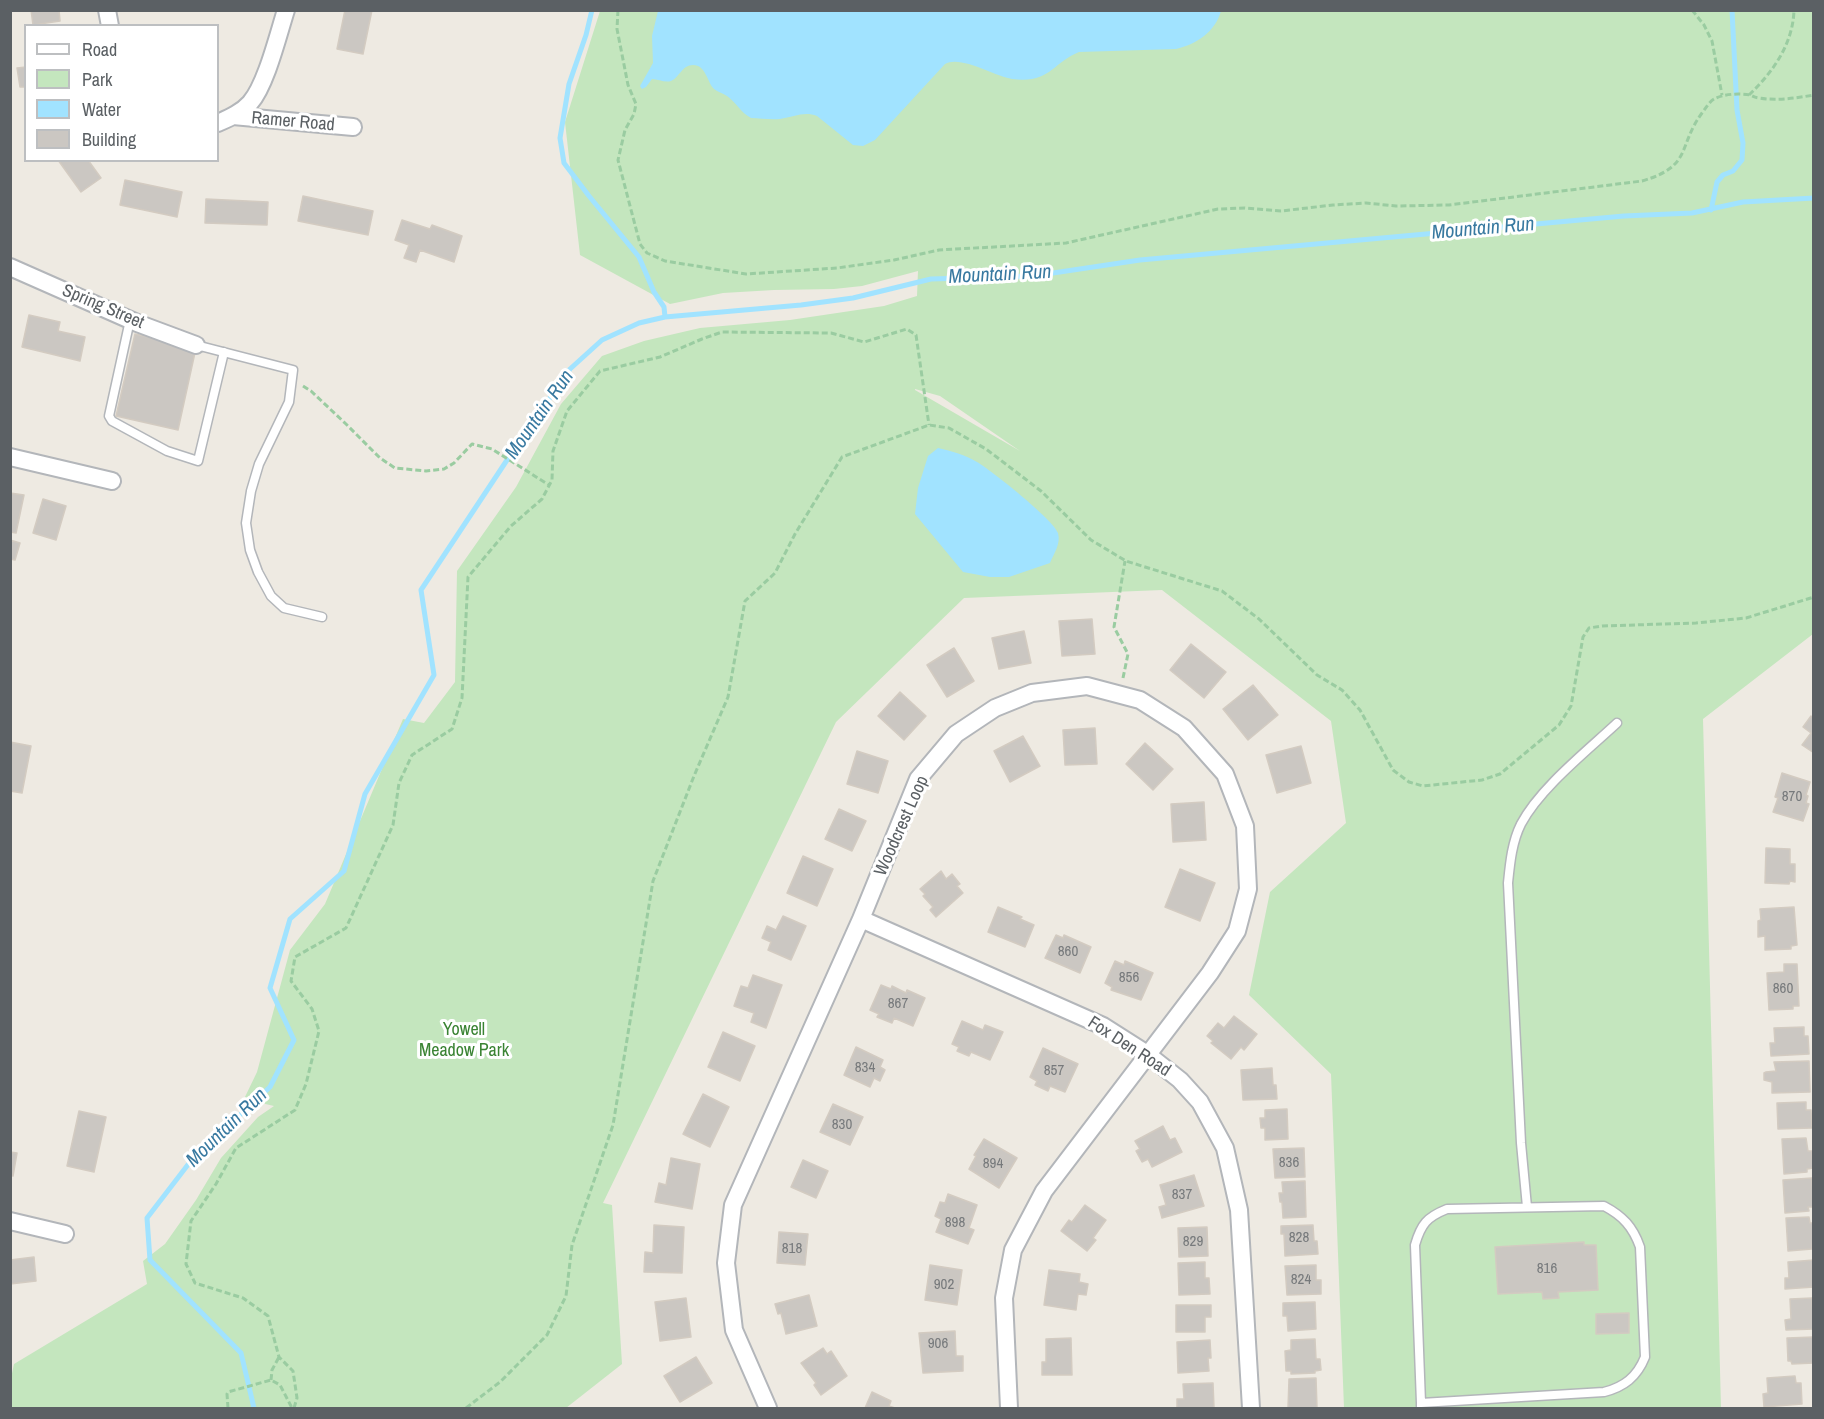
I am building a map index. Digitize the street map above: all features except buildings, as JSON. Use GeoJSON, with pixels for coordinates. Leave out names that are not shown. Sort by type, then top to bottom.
{"type":"FeatureCollection","features":[{"type":"Feature","properties":{"kind":"street"},"geometry":{"type":"LineString","coordinates":[[225,119],[250,104],[259,91],[286,10]]}},
{"type":"Feature","properties":{"kind":"street","name":"Ramer Road"},"geometry":{"type":"LineString","coordinates":[[225,119],[353,127]]}},
{"type":"Feature","properties":{"kind":"street","name":"Spring Street"},"geometry":{"type":"LineString","coordinates":[[10,267],[130,320],[196,345]]}},
{"type":"Feature","properties":{"kind":"street"},"geometry":{"type":"LineString","coordinates":[[10,457],[112,481]]}},
{"type":"Feature","properties":{"kind":"street","name":"Woodcrest Loop"},"geometry":{"type":"LineString","coordinates":[[768,1408],[734,1330],[726,1263],[733,1206],[861,919],[918,780],[956,734],[995,708],[1032,693],[1087,686],[1140,700],[1184,728],[1225,774],[1245,826],[1248,889],[1237,931],[1210,973],[1044,1191],[1013,1250],[1004,1298],[1009,1408]]}},
{"type":"Feature","properties":{"kind":"street","name":"Fox Den Road"},"geometry":{"type":"LineString","coordinates":[[861,919],[1103,1026],[1147,1054],[1180,1080],[1200,1102],[1225,1149],[1239,1210],[1251,1408]]}},
{"type":"Feature","properties":{"kind":"street"},"geometry":{"type":"LineString","coordinates":[[10,1221],[65,1234]]}},
{"type":"Feature","properties":{"kind":"lane"},"geometry":{"type":"LineString","coordinates":[[130,320],[109,416],[112,421],[167,452],[198,461],[224,352]]}},
{"type":"Feature","properties":{"kind":"lane"},"geometry":{"type":"LineString","coordinates":[[196,345],[293,370],[290,402],[259,464],[251,491],[246,523],[250,550],[258,572],[271,596],[284,608],[322,617]]}},
{"type":"Feature","properties":{"kind":"lane"},"geometry":{"type":"LineString","coordinates":[[1527,1207],[1521,1143],[1508,883],[1510,859],[1522,823],[1541,796],[1617,723]]}},
{"type":"Feature","properties":{"kind":"lane"},"geometry":{"type":"LineString","coordinates":[[1604,1206],[1617,1213],[1628,1223],[1640,1247],[1645,1357],[1641,1368],[1632,1379],[1618,1389],[1604,1392],[1421,1406],[1415,1245],[1419,1230],[1425,1222],[1435,1214],[1447,1209],[1604,1206]]}},
{"type":"Feature","properties":{"kind":"path"},"geometry":{"type":"LineString","coordinates":[[618,10],[617,29],[628,85],[636,104],[634,114],[625,130],[618,160],[640,243],[647,253],[665,261],[746,274],[837,268],[894,260],[939,250],[1066,243],[1218,209],[1245,208],[1281,211],[1366,203],[1396,206],[1449,205],[1642,181],[1661,175],[1675,165],[1685,150],[1696,121],[1711,100],[1722,95],[1792,99],[1814,95]]}},
{"type":"Feature","properties":{"kind":"path"},"geometry":{"type":"LineString","coordinates":[[1692,10],[1704,25],[1712,41],[1722,95]]}},
{"type":"Feature","properties":{"kind":"path"},"geometry":{"type":"LineString","coordinates":[[1747,95],[1761,83],[1784,52],[1793,26],[1794,10]]}},
{"type":"Feature","properties":{"kind":"path"},"geometry":{"type":"LineString","coordinates":[[293,1408],[297,1398],[293,1371],[279,1357],[268,1316],[243,1299],[195,1283],[186,1264],[191,1221],[216,1184],[236,1148],[295,1110],[306,1084],[319,1031],[312,1009],[291,981],[295,957],[346,928],[393,825],[399,783],[412,756],[452,729],[462,698],[468,576],[511,526],[542,498],[552,480],[553,451],[567,411],[600,371],[660,357],[722,332],[831,333],[864,342],[907,329],[916,335],[929,424]]}},
{"type":"Feature","properties":{"kind":"path"},"geometry":{"type":"LineString","coordinates":[[292,378],[311,391],[380,458],[395,468],[426,471],[444,469],[454,463],[472,444],[492,449],[549,485]]}},
{"type":"Feature","properties":{"kind":"path"},"geometry":{"type":"LineString","coordinates":[[466,1408],[500,1382],[547,1335],[566,1296],[572,1245],[613,1125],[653,881],[728,697],[745,601],[776,573],[795,534],[842,457],[929,424],[949,428],[986,449],[1041,491],[1091,540],[1126,561],[1222,591],[1258,619],[1317,675],[1342,690],[1360,710],[1393,770],[1409,782],[1423,786],[1482,780],[1500,774],[1559,726],[1571,706],[1583,637],[1589,628],[1696,623],[1746,618],[1814,597]]}},
{"type":"Feature","properties":{"kind":"path"},"geometry":{"type":"LineString","coordinates":[[1119,695],[1128,654],[1114,627],[1126,561]]}},
{"type":"Feature","properties":{"kind":"path"},"geometry":{"type":"LineString","coordinates":[[271,1380],[272,1371],[279,1357]]}},
{"type":"Feature","properties":{"kind":"path"},"geometry":{"type":"LineString","coordinates":[[228,1408],[226,1394],[271,1380],[280,1385],[293,1408]]}},
{"type":"Feature","properties":{"kind":"green space","name":"Yowell Meadow Park"},"geometry":{"type":"Polygon","coordinates":[[[600,11],[1813,11],[1813,634],[1703,719],[1721,1408],[1344,1408],[1331,1074],[1249,995],[1270,892],[1346,823],[1331,721],[1162,590],[964,598],[836,722],[603,1203],[612,1205],[622,1364],[566,1408],[11,1408],[11,1378],[14,1364],[147,1284],[143,1261],[165,1244],[196,1200],[221,1158],[258,1117],[274,1106],[244,1099],[257,1072],[290,950],[325,904],[403,719],[424,723],[455,682],[457,571],[516,487],[561,404],[602,356],[644,341],[700,328],[790,320],[884,306],[917,296],[918,271],[862,286],[723,293],[670,304],[580,255],[565,122],[600,11]],[[915,389],[1020,451],[940,396],[915,389]]]}},
{"type":"Feature","properties":{"kind":"water"},"geometry":{"type":"Polygon","coordinates":[[[658,10],[1221,11],[1210,31],[1184,47],[1079,52],[1043,76],[1025,80],[1012,79],[960,62],[945,64],[875,140],[863,146],[853,145],[817,116],[803,114],[776,119],[751,118],[730,98],[714,89],[704,71],[697,66],[686,67],[671,81],[652,79],[642,89],[640,86],[653,63],[652,36],[658,10]]]}},
{"type":"Feature","properties":{"kind":"water"},"geometry":{"type":"Polygon","coordinates":[[[938,448],[977,462],[1046,518],[1059,537],[1050,563],[1009,577],[990,577],[963,572],[915,514],[918,488],[928,456],[938,448]]]}},
{"type":"Feature","properties":{"kind":"waterway"},"geometry":{"type":"LineString","coordinates":[[592,10],[569,84],[560,138],[564,163],[639,257],[654,292],[664,307],[665,317]]}},
{"type":"Feature","properties":{"kind":"waterway"},"geometry":{"type":"LineString","coordinates":[[1711,210],[1717,182],[1723,175],[1733,171],[1742,160],[1743,143],[1737,110],[1732,10]]}},
{"type":"Feature","properties":{"kind":"waterway","name":"Mountain Run"},"geometry":{"type":"LineString","coordinates":[[254,1408],[241,1353],[150,1260],[147,1218],[190,1162],[270,1087],[294,1040],[270,988],[290,919],[344,871],[365,794],[434,675],[421,590],[570,369],[602,340],[639,323],[665,317],[853,298],[931,279],[1033,276],[1140,260],[1624,216],[1692,213],[1743,202],[1814,198]]}}]}
